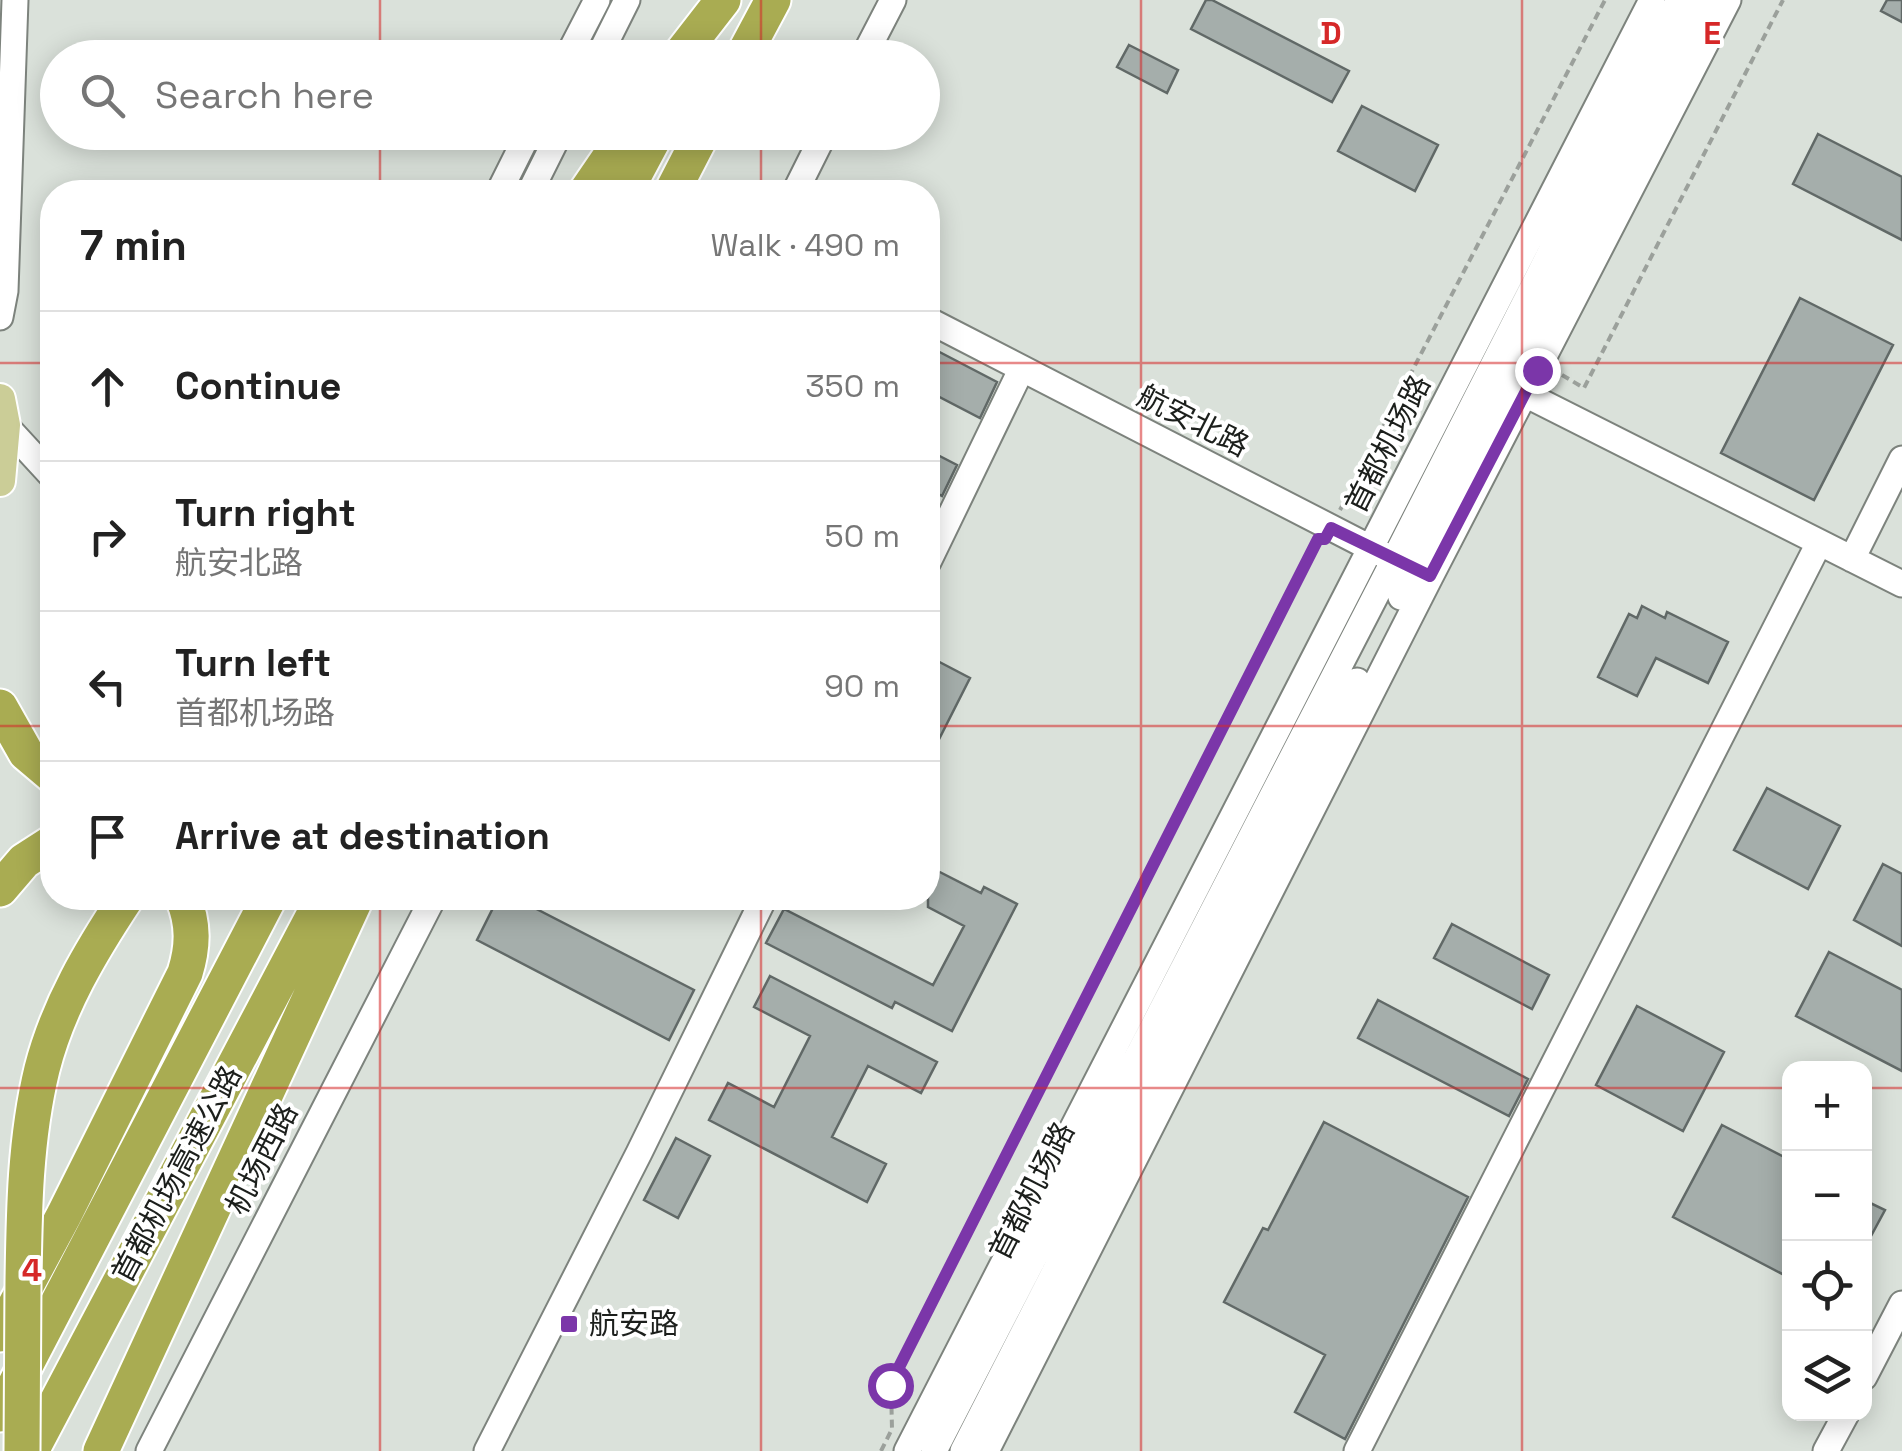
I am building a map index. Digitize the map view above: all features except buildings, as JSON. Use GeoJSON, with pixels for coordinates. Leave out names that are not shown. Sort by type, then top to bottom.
{"type":"FeatureCollection","features":[{"type":"Feature","properties":{"kind":"highway"},"geometry":{"type":"LineString","coordinates":[[693,40],[725,0]]}},
{"type":"Feature","properties":{"kind":"highway"},"geometry":{"type":"LineString","coordinates":[[706,40],[725,0]]}},
{"type":"Feature","properties":{"kind":"highway"},"geometry":{"type":"LineString","coordinates":[[752,40],[773,0]]}},
{"type":"Feature","properties":{"kind":"highway"},"geometry":{"type":"LineString","coordinates":[[594,180],[615,150]]}},
{"type":"Feature","properties":{"kind":"highway"},"geometry":{"type":"LineString","coordinates":[[631,180],[647,150]]}},
{"type":"Feature","properties":{"kind":"highway"},"geometry":{"type":"LineString","coordinates":[[678,180],[694,150]]}},
{"type":"Feature","properties":{"kind":"highway"},"geometry":{"type":"LineString","coordinates":[[0,707],[26,753],[40,765]]}},
{"type":"Feature","properties":{"kind":"highway"},"geometry":{"type":"LineString","coordinates":[[0,889],[24,861],[40,851]]}},
{"type":"Feature","properties":{"kind":"highway"},"geometry":{"type":"LineString","coordinates":[[22,1451],[25,1185],[36,1097],[48,1049],[77,978],[119,910]]}},
{"type":"Feature","properties":{"kind":"highway"},"geometry":{"type":"LineString","coordinates":[[0,1334],[185,974],[192,950],[188,910]]}},
{"type":"Feature","properties":{"kind":"highway","name":"首都机场高速公路"},"geometry":{"type":"LineString","coordinates":[[0,1414],[263,910]]}},
{"type":"Feature","properties":{"kind":"highway","name":"首都机场高速公路"},"geometry":{"type":"LineString","coordinates":[[31,1451],[317,910]]}},
{"type":"Feature","properties":{"kind":"highway"},"geometry":{"type":"LineString","coordinates":[[101,1451],[351,910]]}},
{"type":"Feature","properties":{"kind":"main road"},"geometry":{"type":"LineString","coordinates":[[0,481],[2,414]]}},
{"type":"Feature","properties":{"kind":"street"},"geometry":{"type":"LineString","coordinates":[[0,316],[5,291],[16,0]]}},
{"type":"Feature","properties":{"kind":"street"},"geometry":{"type":"LineString","coordinates":[[577,40],[597,0]]}},
{"type":"Feature","properties":{"kind":"street"},"geometry":{"type":"LineString","coordinates":[[607,40],[627,0]]}},
{"type":"Feature","properties":{"kind":"street"},"geometry":{"type":"LineString","coordinates":[[872,40],[892,0]]}},
{"type":"Feature","properties":{"kind":"street","name":"首都机场路"},"geometry":{"type":"LineString","coordinates":[[1495,380],[1652,0]]}},
{"type":"Feature","properties":{"kind":"street","name":"首都机场路"},"geometry":{"type":"LineString","coordinates":[[963,1451],[1495,380],[1679,0]]}},
{"type":"Feature","properties":{"kind":"street","name":"首都机场路"},"geometry":{"type":"LineString","coordinates":[[934,1451],[1495,380],[1702,0]]}},
{"type":"Feature","properties":{"kind":"street","name":"首都机场路"},"geometry":{"type":"LineString","coordinates":[[1495,380],[1728,0]]}},
{"type":"Feature","properties":{"kind":"street"},"geometry":{"type":"LineString","coordinates":[[504,180],[520,150]]}},
{"type":"Feature","properties":{"kind":"street"},"geometry":{"type":"LineString","coordinates":[[536,180],[551,150]]}},
{"type":"Feature","properties":{"kind":"street"},"geometry":{"type":"LineString","coordinates":[[801,180],[816,150]]}},
{"type":"Feature","properties":{"kind":"street","name":"航安北路"},"geometry":{"type":"LineString","coordinates":[[940,326],[1402,564]]}},
{"type":"Feature","properties":{"kind":"street"},"geometry":{"type":"LineString","coordinates":[[940,537],[1021,370]]}},
{"type":"Feature","properties":{"kind":"street"},"geometry":{"type":"LineString","coordinates":[[1495,380],[1902,584]]}},
{"type":"Feature","properties":{"kind":"street"},"geometry":{"type":"LineString","coordinates":[[2,414],[40,443]]}},
{"type":"Feature","properties":{"kind":"street"},"geometry":{"type":"LineString","coordinates":[[2,414],[40,461]]}},
{"type":"Feature","properties":{"kind":"street"},"geometry":{"type":"LineString","coordinates":[[1852,559],[1902,459]]}},
{"type":"Feature","properties":{"kind":"street"},"geometry":{"type":"LineString","coordinates":[[1357,1451],[1820,543]]}},
{"type":"Feature","properties":{"kind":"street","name":"首都机场路"},"geometry":{"type":"LineString","coordinates":[[907,1451],[1402,564]]}},
{"type":"Feature","properties":{"kind":"street","name":"首都机场路"},"geometry":{"type":"LineString","coordinates":[[986,1451],[1402,564]]}},
{"type":"Feature","properties":{"kind":"street","name":"机场西路"},"geometry":{"type":"LineString","coordinates":[[150,1451],[427,910]]}},
{"type":"Feature","properties":{"kind":"street"},"geometry":{"type":"LineString","coordinates":[[487,1451],[758,910]]}},
{"type":"Feature","properties":{"kind":"street"},"geometry":{"type":"LineString","coordinates":[[1872,1362],[1902,1304]]}},
{"type":"Feature","properties":{"kind":"street"},"geometry":{"type":"LineString","coordinates":[[1826,1451],[1842,1421]]}},
{"type":"Feature","properties":{"kind":"path"},"geometry":{"type":"LineString","coordinates":[[880,1451],[892,1429],[890,1385],[1309,556],[1318,539],[1325,539],[1331,528],[1604,0]]}},
{"type":"Feature","properties":{"kind":"path"},"geometry":{"type":"LineString","coordinates":[[1562,375],[1584,388],[1782,0]]}},
{"type":"Feature","properties":{"kind":"path"},"geometry":{"type":"LineString","coordinates":[[1396,402],[1416,389],[1428,392]]}},
{"type":"Feature","properties":{"kind":"place","name":"航安路"},"geometry":{"type":"Point","coordinates":[569,1324]}},
{"type":"Feature","properties":{"kind":"route"},"geometry":{"type":"LineString","coordinates":[[890,1385],[1318,539],[1325,539],[1331,528],[1430,576],[1537,370]]}}]}
